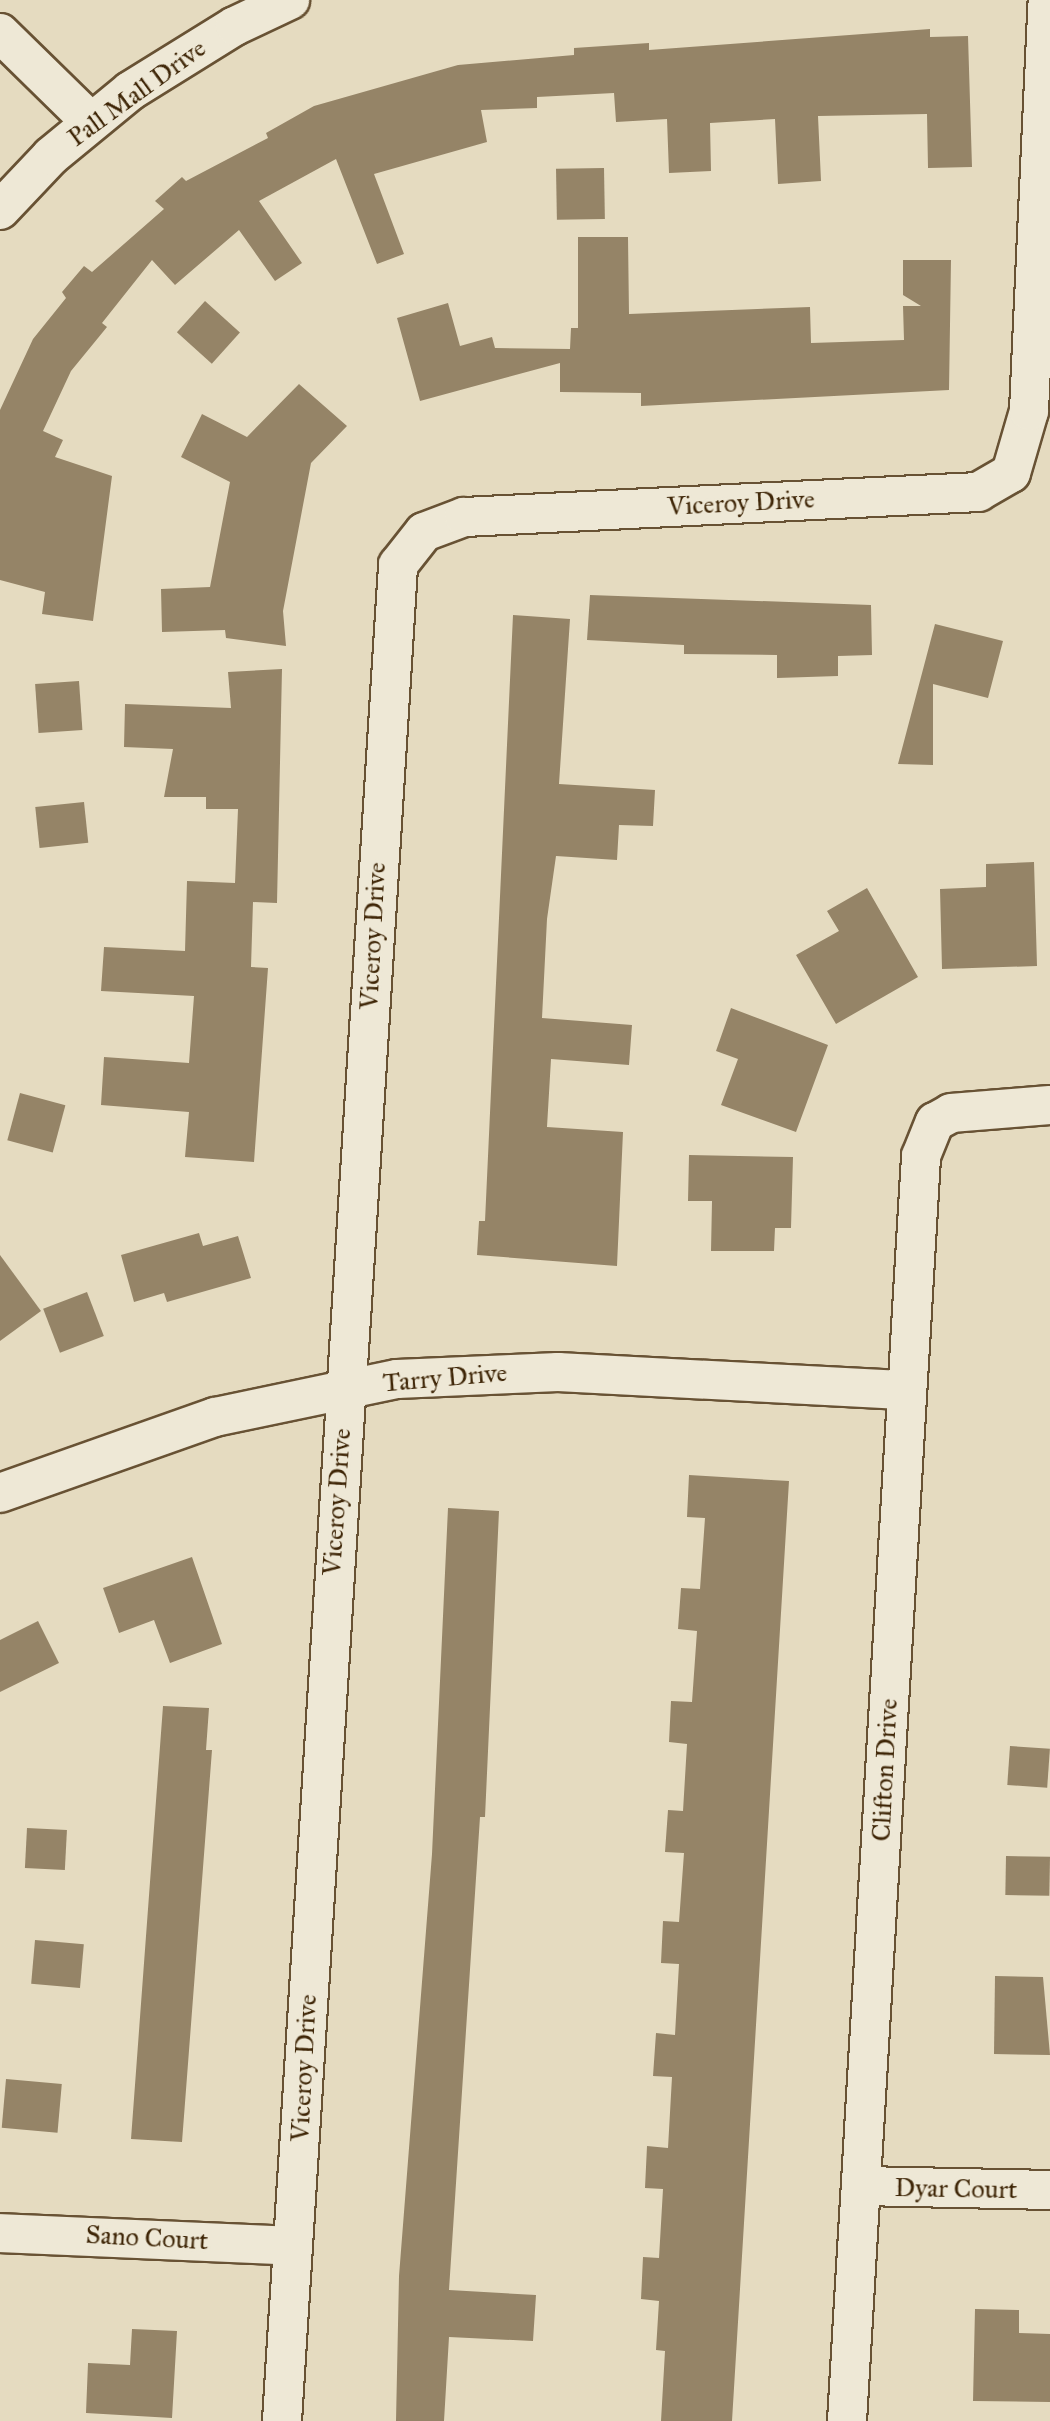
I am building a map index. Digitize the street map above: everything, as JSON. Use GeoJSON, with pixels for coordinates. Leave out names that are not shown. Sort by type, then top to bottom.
{"type":"FeatureCollection","features":[{"type":"Feature","properties":{"kind":"street","name":"Pall Mall Drive"},"geometry":{"type":"LineString","coordinates":[[0,209],[91,122],[169,65],[290,0]]}},
{"type":"Feature","properties":{"kind":"street","name":"Viceroy Drive"},"geometry":{"type":"LineString","coordinates":[[282,2421],[398,565],[424,532],[464,517],[978,492],[1012,473],[1028,411],[1048,0]]}},
{"type":"Feature","properties":{"kind":"street"},"geometry":{"type":"LineString","coordinates":[[0,33],[91,122]]}},
{"type":"Feature","properties":{"kind":"street","name":"Clifton Drive"},"geometry":{"type":"LineString","coordinates":[[847,2421],[921,1156],[935,1122],[976,1108],[1050,1105]]}},
{"type":"Feature","properties":{"kind":"street","name":"Tarry Drive"},"geometry":{"type":"LineString","coordinates":[[0,1493],[203,1421],[345,1389],[464,1373],[558,1372],[907,1390]]}},
{"type":"Feature","properties":{"kind":"street","name":"Dyar Court"},"geometry":{"type":"LineString","coordinates":[[861,2186],[1050,2190]]}},
{"type":"Feature","properties":{"kind":"street","name":"Sano Court"},"geometry":{"type":"LineString","coordinates":[[0,2233],[293,2246]]}},
{"type":"Feature","properties":{"kind":"building"},"geometry":{"type":"Polygon","coordinates":[[[930,29],[930,37],[968,36],[972,167],[928,168],[927,114],[818,116],[821,181],[778,184],[775,119],[710,123],[711,171],[669,173],[667,119],[616,122],[614,93],[537,97],[537,108],[481,110],[487,142],[374,174],[404,254],[377,264],[336,159],[259,201],[302,263],[275,281],[239,230],[175,285],[152,260],[102,323],[107,327],[71,371],[43,431],[63,440],[55,457],[112,476],[93,621],[42,614],[45,592],[0,580],[0,410],[33,339],[66,298],[62,292],[84,266],[92,272],[164,209],[155,201],[182,177],[186,181],[268,138],[266,133],[314,106],[458,65],[574,55],[574,48],[649,43],[649,50],[930,29]]]}},
{"type":"Feature","properties":{"kind":"building"},"geometry":{"type":"Polygon","coordinates":[[[604,168],[605,219],[557,220],[556,169],[604,168]]]}},
{"type":"Feature","properties":{"kind":"building"},"geometry":{"type":"Polygon","coordinates":[[[578,237],[628,237],[629,314],[810,307],[811,343],[904,340],[903,306],[921,306],[903,295],[903,260],[951,260],[949,390],[641,406],[641,393],[560,392],[560,363],[420,401],[397,318],[448,303],[460,346],[492,337],[495,348],[570,349],[571,328],[578,328],[578,237]]]}},
{"type":"Feature","properties":{"kind":"building"},"geometry":{"type":"Polygon","coordinates":[[[205,301],[240,332],[212,364],[177,332],[205,301]]]}},
{"type":"Feature","properties":{"kind":"building"},"geometry":{"type":"Polygon","coordinates":[[[299,384],[347,426],[311,463],[283,611],[286,646],[226,638],[225,630],[162,632],[161,589],[210,587],[230,482],[181,457],[202,414],[247,437],[299,384]]]}},
{"type":"Feature","properties":{"kind":"building"},"geometry":{"type":"Polygon","coordinates":[[[590,595],[871,605],[872,655],[838,656],[838,676],[777,678],[777,655],[684,654],[684,645],[587,640],[590,595]]]}},
{"type":"Feature","properties":{"kind":"building"},"geometry":{"type":"Polygon","coordinates":[[[513,615],[570,619],[559,784],[655,790],[653,826],[619,825],[617,860],[556,856],[547,919],[542,1018],[632,1025],[629,1065],[551,1059],[547,1127],[623,1132],[617,1266],[477,1255],[479,1221],[485,1221],[513,615]]]}},
{"type":"Feature","properties":{"kind":"building"},"geometry":{"type":"Polygon","coordinates":[[[935,624],[1003,641],[988,698],[933,684],[933,765],[898,764],[935,624]]]}},
{"type":"Feature","properties":{"kind":"building"},"geometry":{"type":"Polygon","coordinates":[[[282,669],[277,903],[253,902],[251,967],[268,968],[254,1162],[185,1157],[189,1112],[101,1105],[104,1057],[189,1063],[194,996],[101,991],[104,947],[185,951],[187,881],[235,883],[238,809],[206,809],[206,797],[164,797],[173,749],[124,747],[125,704],[231,708],[228,672],[282,669]]]}},
{"type":"Feature","properties":{"kind":"building"},"geometry":{"type":"Polygon","coordinates":[[[79,681],[82,730],[39,733],[35,684],[79,681]]]}},
{"type":"Feature","properties":{"kind":"building"},"geometry":{"type":"Polygon","coordinates":[[[84,802],[88,843],[40,848],[35,807],[84,802]]]}},
{"type":"Feature","properties":{"kind":"building"},"geometry":{"type":"Polygon","coordinates":[[[1034,862],[1037,966],[942,969],[940,889],[986,887],[986,864],[1034,862]]]}},
{"type":"Feature","properties":{"kind":"building"},"geometry":{"type":"Polygon","coordinates":[[[867,888],[918,977],[836,1024],[796,955],[839,931],[827,911],[867,888]]]}},
{"type":"Feature","properties":{"kind":"building"},"geometry":{"type":"Polygon","coordinates":[[[731,1008],[828,1045],[796,1132],[721,1105],[738,1059],[716,1051],[731,1008]]]}},
{"type":"Feature","properties":{"kind":"building"},"geometry":{"type":"Polygon","coordinates":[[[20,1093],[65,1105],[53,1152],[7,1140],[20,1093]]]}},
{"type":"Feature","properties":{"kind":"building"},"geometry":{"type":"Polygon","coordinates":[[[689,1155],[793,1157],[791,1228],[775,1228],[774,1251],[711,1251],[712,1201],[688,1201],[689,1155]]]}},
{"type":"Feature","properties":{"kind":"building"},"geometry":{"type":"Polygon","coordinates":[[[199,1233],[203,1246],[238,1236],[251,1278],[167,1302],[164,1293],[134,1302],[121,1255],[199,1233]]]}},
{"type":"Feature","properties":{"kind":"building"},"geometry":{"type":"Polygon","coordinates":[[[0,1255],[41,1311],[0,1341],[0,1255]]]}},
{"type":"Feature","properties":{"kind":"building"},"geometry":{"type":"Polygon","coordinates":[[[87,1292],[104,1336],[60,1353],[43,1309],[87,1292]]]}},
{"type":"Feature","properties":{"kind":"building"},"geometry":{"type":"Polygon","coordinates":[[[689,1475],[789,1481],[732,2421],[661,2421],[665,2351],[656,2350],[659,2301],[641,2299],[643,2257],[659,2258],[663,2189],[645,2188],[647,2146],[668,2148],[672,2077],[653,2076],[656,2033],[675,2035],[679,1964],[661,1963],[663,1921],[679,1922],[684,1853],[665,1852],[668,1810],[683,1811],[687,1744],[669,1742],[671,1701],[692,1702],[697,1631],[678,1629],[681,1588],[700,1589],[705,1518],[687,1517],[689,1475]]]}},
{"type":"Feature","properties":{"kind":"building"},"geometry":{"type":"Polygon","coordinates":[[[448,1508],[499,1511],[485,1817],[480,1817],[449,2290],[536,2295],[533,2341],[449,2337],[444,2421],[396,2421],[399,2276],[432,1854],[448,1508]]]}},
{"type":"Feature","properties":{"kind":"building"},"geometry":{"type":"Polygon","coordinates":[[[192,1557],[222,1644],[170,1663],[154,1620],[119,1633],[103,1588],[192,1557]]]}},
{"type":"Feature","properties":{"kind":"building"},"geometry":{"type":"Polygon","coordinates":[[[38,1621],[59,1663],[0,1692],[0,1640],[38,1621]]]}},
{"type":"Feature","properties":{"kind":"building"},"geometry":{"type":"Polygon","coordinates":[[[163,1706],[209,1708],[206,1750],[212,1750],[182,2142],[131,2139],[163,1706]]]}},
{"type":"Feature","properties":{"kind":"building"},"geometry":{"type":"Polygon","coordinates":[[[1010,1746],[1050,1749],[1047,1788],[1007,1785],[1010,1746]]]}},
{"type":"Feature","properties":{"kind":"building"},"geometry":{"type":"Polygon","coordinates":[[[27,1828],[67,1830],[65,1870],[25,1868],[27,1828]]]}},
{"type":"Feature","properties":{"kind":"building"},"geometry":{"type":"Polygon","coordinates":[[[1006,1856],[1050,1857],[1049,1896],[1005,1895],[1006,1856]]]}},
{"type":"Feature","properties":{"kind":"building"},"geometry":{"type":"Polygon","coordinates":[[[35,1940],[84,1944],[80,1988],[31,1984],[35,1940]]]}},
{"type":"Feature","properties":{"kind":"building"},"geometry":{"type":"Polygon","coordinates":[[[995,1976],[1043,1977],[1050,2055],[994,2054],[995,1976]]]}},
{"type":"Feature","properties":{"kind":"building"},"geometry":{"type":"Polygon","coordinates":[[[6,2079],[62,2084],[58,2133],[2,2128],[6,2079]]]}},
{"type":"Feature","properties":{"kind":"building"},"geometry":{"type":"Polygon","coordinates":[[[975,2309],[1019,2310],[1019,2333],[1050,2334],[1050,2402],[973,2401],[975,2309]]]}},
{"type":"Feature","properties":{"kind":"building"},"geometry":{"type":"Polygon","coordinates":[[[132,2329],[177,2331],[172,2418],[86,2413],[88,2363],[130,2365],[132,2329]]]}}]}
